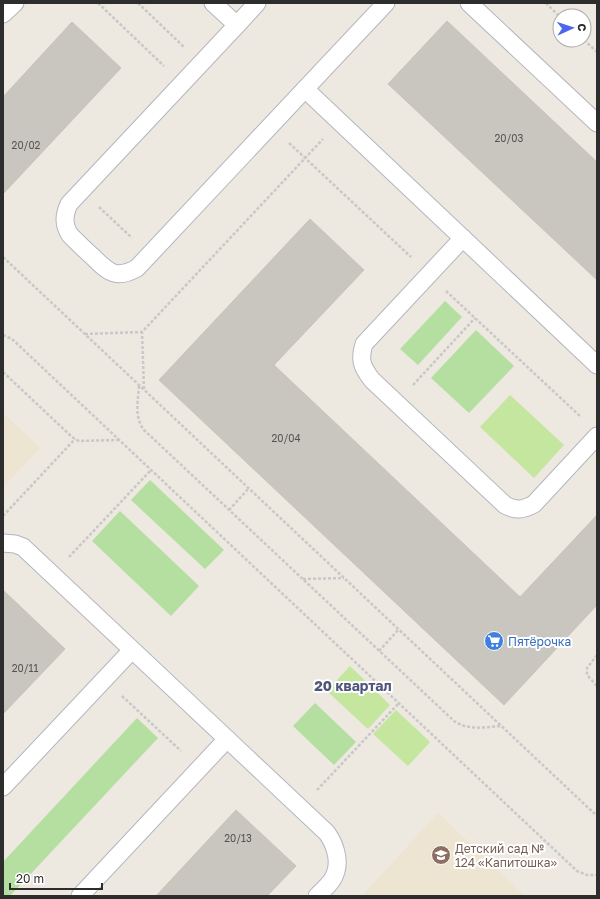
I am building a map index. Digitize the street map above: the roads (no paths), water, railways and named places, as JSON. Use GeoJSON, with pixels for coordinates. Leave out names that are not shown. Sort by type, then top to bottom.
{"type":"FeatureCollection","features":[{"type":"Feature","properties":{"kind":"lane"},"geometry":{"type":"LineString","coordinates":[[3,14],[15,3]]}},
{"type":"Feature","properties":{"kind":"lane"},"geometry":{"type":"LineString","coordinates":[[213,3],[237,25]]}},
{"type":"Feature","properties":{"kind":"lane"},"geometry":{"type":"LineString","coordinates":[[257,3],[68,204],[64,220],[70,235],[107,271],[121,274],[128,273],[137,268],[386,3]]}},
{"type":"Feature","properties":{"kind":"lane"},"geometry":{"type":"LineString","coordinates":[[469,3],[597,123]]}},
{"type":"Feature","properties":{"kind":"lane"},"geometry":{"type":"LineString","coordinates":[[305,89],[597,364]]}},
{"type":"Feature","properties":{"kind":"lane"},"geometry":{"type":"LineString","coordinates":[[463,238],[364,344],[362,361],[365,370],[372,380],[505,505],[517,510],[534,504],[597,436]]}},
{"type":"Feature","properties":{"kind":"lane"},"geometry":{"type":"LineString","coordinates":[[3,543],[15,544],[23,547],[327,832],[336,849],[337,868],[332,880],[317,896]]}},
{"type":"Feature","properties":{"kind":"lane"},"geometry":{"type":"LineString","coordinates":[[3,787],[132,650]]}},
{"type":"Feature","properties":{"kind":"lane"},"geometry":{"type":"LineString","coordinates":[[80,896],[227,739]]}},
{"type":"Feature","properties":{"kind":"place","name":"Пятёрочка"},"geometry":{"type":"Point","coordinates":[494,641]}},
{"type":"Feature","properties":{"kind":"place","name":"Детский сад № 124 «Капитошка»"},"geometry":{"type":"Point","coordinates":[441,855]}},
{"type":"Feature","properties":{"kind":"district","name":"20 квартал"},"geometry":{"type":"Point","coordinates":[353,685]}}]}
